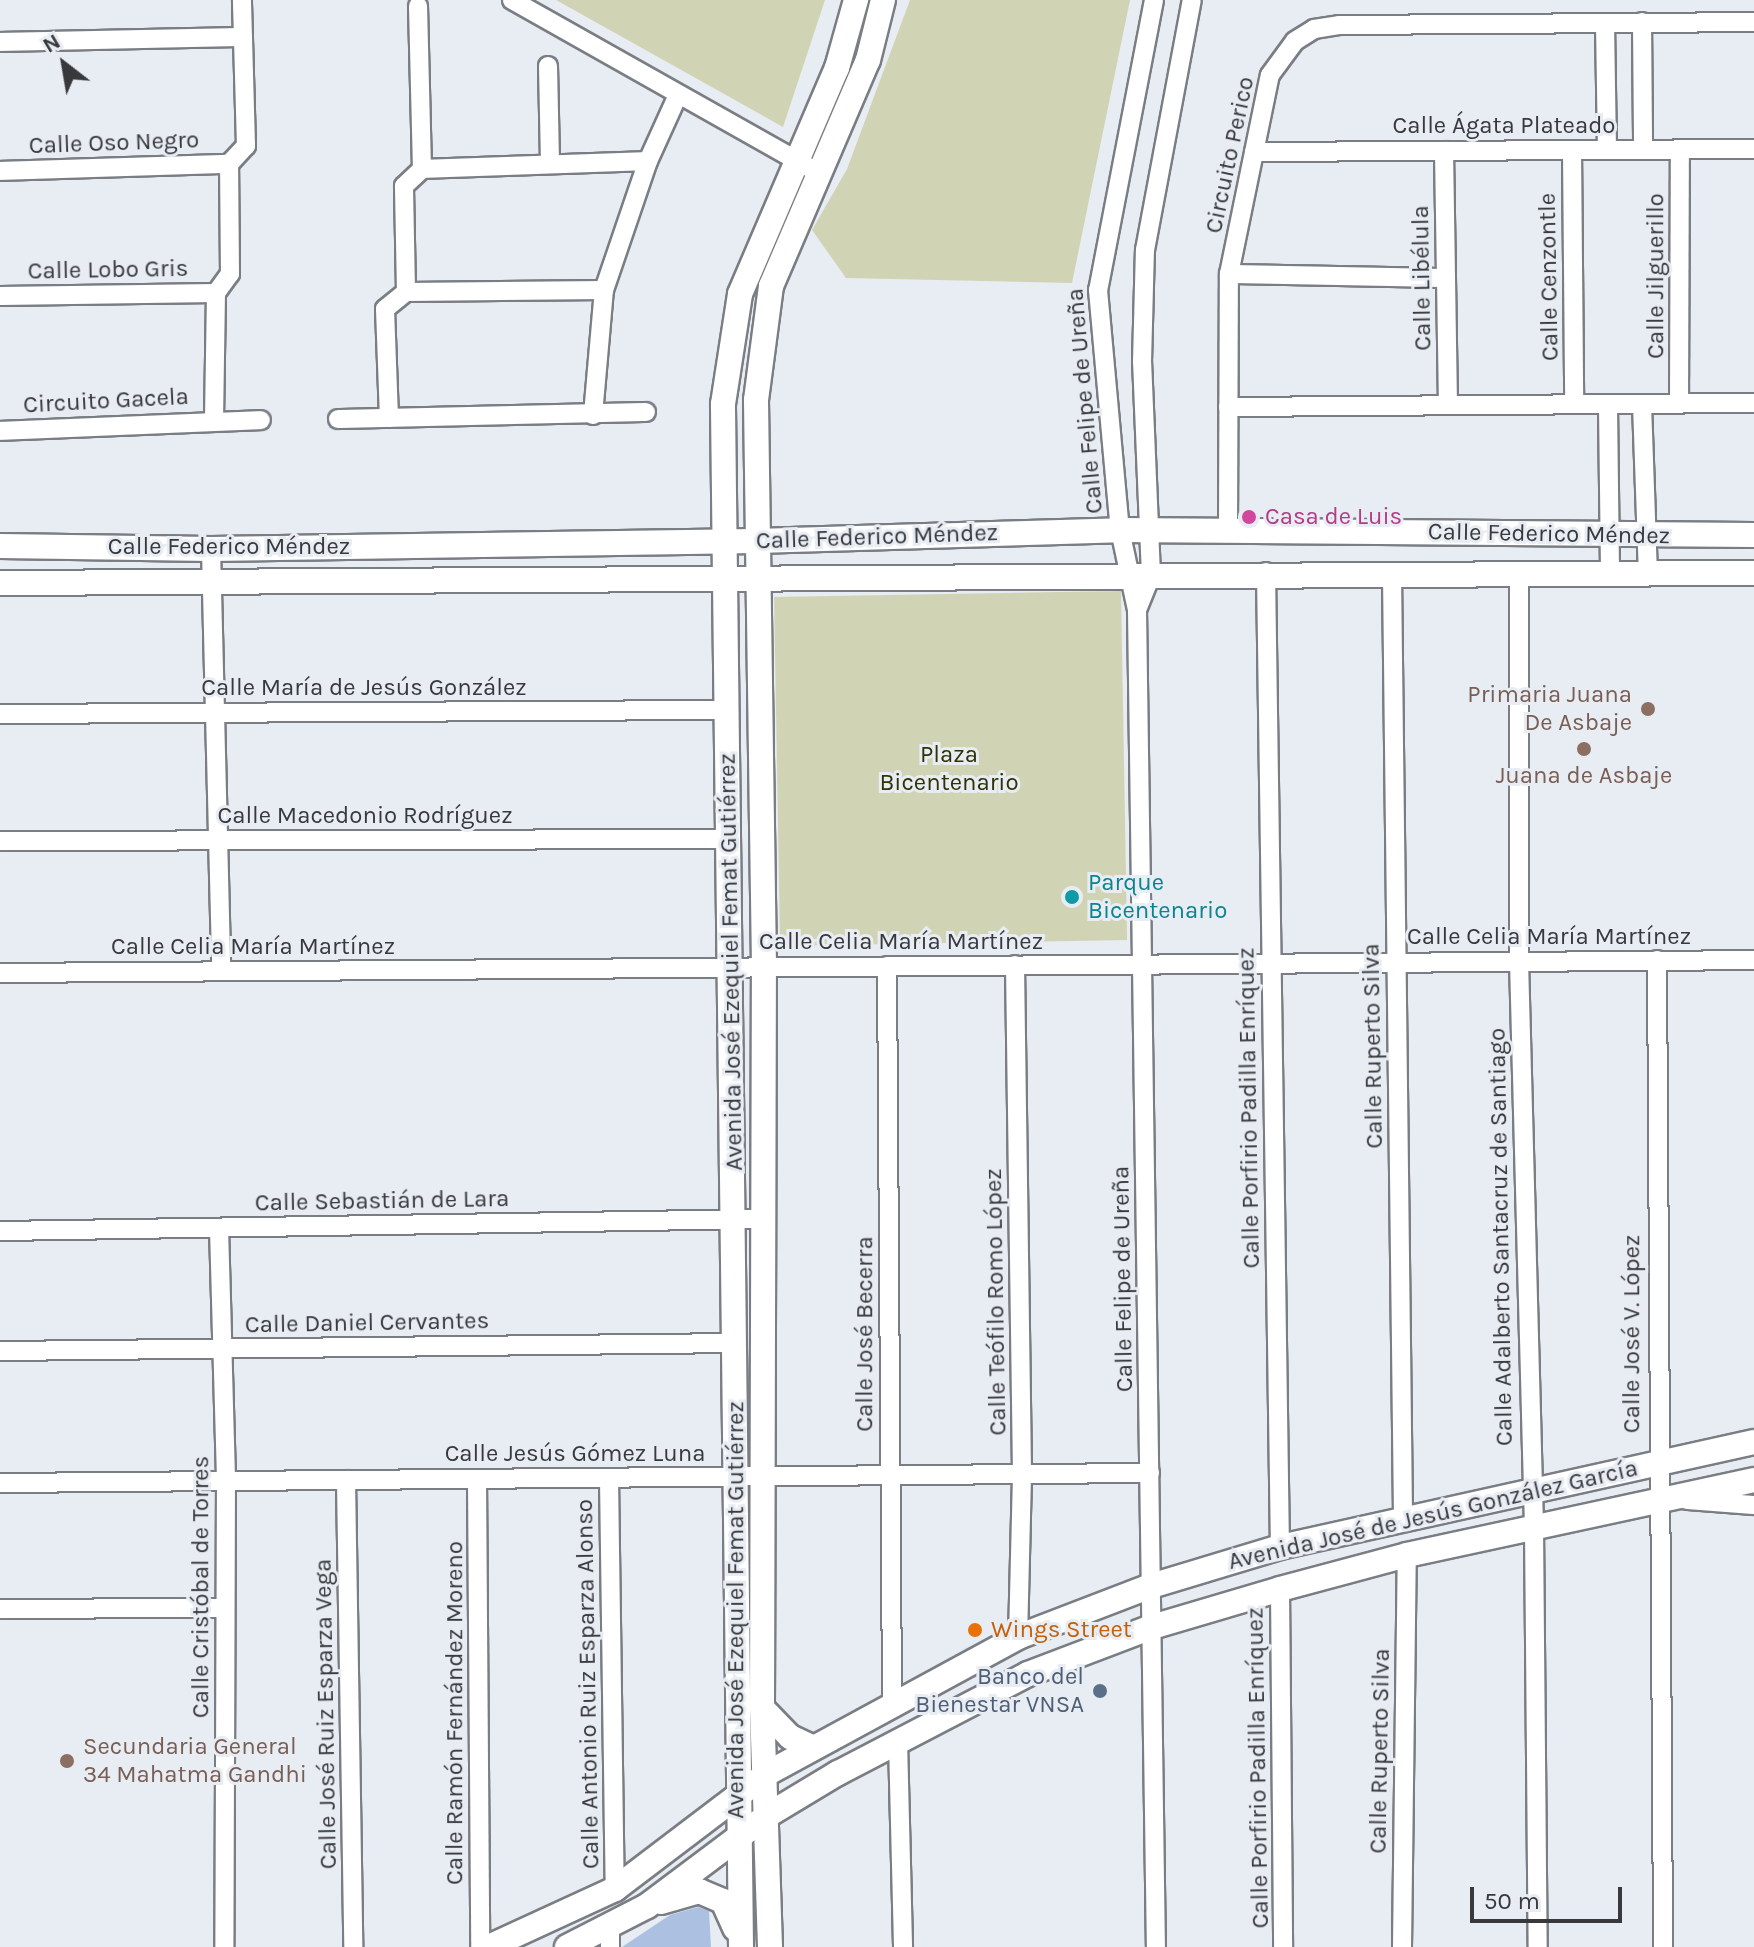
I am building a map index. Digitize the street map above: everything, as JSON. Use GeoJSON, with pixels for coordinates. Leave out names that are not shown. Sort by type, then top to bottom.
{"type":"FeatureCollection","features":[{"type":"Feature","properties":{"kind":"street","name":"Circuito Gacela"},"geometry":{"type":"LineString","coordinates":[[214,420],[216,293],[230,274],[229,164],[246,146],[242,0]]}},
{"type":"Feature","properties":{"kind":"street"},"geometry":{"type":"LineString","coordinates":[[512,0],[805,166]]}},
{"type":"Feature","properties":{"kind":"street","name":"Avenida José Ezequiel Femat Gutiérrez"},"geometry":{"type":"LineString","coordinates":[[770,1947],[768,1773],[762,1708],[767,1477],[756,400],[771,286],[856,0]]}},
{"type":"Feature","properties":{"kind":"street","name":"Avenida José Ezequiel Femat Gutiérrez"},"geometry":{"type":"LineString","coordinates":[[741,1944],[736,1838],[733,967],[723,404],[740,294],[805,166],[868,60],[883,0]]}},
{"type":"Feature","properties":{"kind":"street","name":"Calle Felipe de Ureña"},"geometry":{"type":"LineString","coordinates":[[1154,0],[1100,261],[1104,382],[1125,574],[1137,610],[1156,1947]]}},
{"type":"Feature","properties":{"kind":"street","name":"Calle Felipe de Ureña"},"geometry":{"type":"LineString","coordinates":[[1137,610],[1151,575],[1147,531],[1145,250],[1192,0]]}},
{"type":"Feature","properties":{"kind":"street"},"geometry":{"type":"LineString","coordinates":[[418,6],[422,169]]}},
{"type":"Feature","properties":{"kind":"street"},"geometry":{"type":"LineString","coordinates":[[1642,22],[1643,149]]}},
{"type":"Feature","properties":{"kind":"street","name":"Circuito Perico"},"geometry":{"type":"LineString","coordinates":[[1228,531],[1229,274],[1270,75],[1281,56],[1314,29],[1754,22]]}},
{"type":"Feature","properties":{"kind":"street"},"geometry":{"type":"LineString","coordinates":[[1605,23],[1607,150]]}},
{"type":"Feature","properties":{"kind":"street"},"geometry":{"type":"LineString","coordinates":[[0,42],[243,37]]}},
{"type":"Feature","properties":{"kind":"street"},"geometry":{"type":"LineString","coordinates":[[548,66],[550,162]]}},
{"type":"Feature","properties":{"kind":"street"},"geometry":{"type":"LineString","coordinates":[[593,415],[604,290],[648,161],[678,95]]}},
{"type":"Feature","properties":{"kind":"street","name":"Calle Jilguerillo"},"geometry":{"type":"LineString","coordinates":[[1679,404],[1680,149]]}},
{"type":"Feature","properties":{"kind":"street","name":"Calle Ágata Plateado"},"geometry":{"type":"LineString","coordinates":[[1254,152],[1754,149]]}},
{"type":"Feature","properties":{"kind":"street","name":"Calle Cenzontle"},"geometry":{"type":"LineString","coordinates":[[1572,150],[1574,404]]}},
{"type":"Feature","properties":{"kind":"street","name":"Calle Libélula"},"geometry":{"type":"LineString","coordinates":[[1444,151],[1448,405]]}},
{"type":"Feature","properties":{"kind":"street"},"geometry":{"type":"LineString","coordinates":[[406,292],[404,186],[422,169],[550,162],[648,161]]}},
{"type":"Feature","properties":{"kind":"street","name":"Calle Oso Negro"},"geometry":{"type":"LineString","coordinates":[[0,171],[229,164]]}},
{"type":"Feature","properties":{"kind":"street"},"geometry":{"type":"LineString","coordinates":[[1229,274],[1446,278]]}},
{"type":"Feature","properties":{"kind":"street"},"geometry":{"type":"LineString","coordinates":[[389,418],[385,309],[406,292],[604,290]]}},
{"type":"Feature","properties":{"kind":"street","name":"Calle Lobo Gris"},"geometry":{"type":"LineString","coordinates":[[0,296],[216,293]]}},
{"type":"Feature","properties":{"kind":"street"},"geometry":{"type":"LineString","coordinates":[[1228,407],[1754,403]]}},
{"type":"Feature","properties":{"kind":"street"},"geometry":{"type":"LineString","coordinates":[[1642,404],[1648,576]]}},
{"type":"Feature","properties":{"kind":"street"},"geometry":{"type":"LineString","coordinates":[[1608,406],[1610,577]]}},
{"type":"Feature","properties":{"kind":"street"},"geometry":{"type":"LineString","coordinates":[[338,419],[646,412]]}},
{"type":"Feature","properties":{"kind":"street","name":"Circuito Gacela"},"geometry":{"type":"LineString","coordinates":[[0,431],[261,420]]}},
{"type":"Feature","properties":{"kind":"street","name":"Calle Federico Méndez"},"geometry":{"type":"LineString","coordinates":[[0,546],[211,549],[756,541],[1120,530],[1754,535]]}},
{"type":"Feature","properties":{"kind":"street"},"geometry":{"type":"LineString","coordinates":[[211,549],[221,971]]}},
{"type":"Feature","properties":{"kind":"street","name":"Calle Federico Méndez"},"geometry":{"type":"LineString","coordinates":[[0,583],[725,582],[1266,572],[1610,577],[1754,573]]}},
{"type":"Feature","properties":{"kind":"street","name":"Calle Porfirio Padilla Enríquez"},"geometry":{"type":"LineString","coordinates":[[1266,572],[1280,1547]]}},
{"type":"Feature","properties":{"kind":"street","name":"Calle Ruperto Silva"},"geometry":{"type":"LineString","coordinates":[[1392,574],[1403,1517]]}},
{"type":"Feature","properties":{"kind":"street","name":"Calle Adalberto Santacruz de Santiago"},"geometry":{"type":"LineString","coordinates":[[1519,574],[1519,961],[1534,1527],[1538,1947]]}},
{"type":"Feature","properties":{"kind":"street","name":"Calle María de Jesús González"},"geometry":{"type":"LineString","coordinates":[[0,714],[727,710]]}},
{"type":"Feature","properties":{"kind":"street","name":"Calle Macedonio Rodríguez"},"geometry":{"type":"LineString","coordinates":[[0,841],[730,839]]}},
{"type":"Feature","properties":{"kind":"street","name":"Calle José V. López"},"geometry":{"type":"LineString","coordinates":[[1657,960],[1656,1463],[1667,1501],[1663,1947]]}},
{"type":"Feature","properties":{"kind":"street","name":"Calle Celia María Martínez"},"geometry":{"type":"LineString","coordinates":[[0,973],[1754,960]]}},
{"type":"Feature","properties":{"kind":"street","name":"Calle Teófilo Romo López"},"geometry":{"type":"LineString","coordinates":[[1015,965],[1022,1475],[1018,1637]]}},
{"type":"Feature","properties":{"kind":"street","name":"Calle José Becerra"},"geometry":{"type":"LineString","coordinates":[[887,966],[892,1702]]}},
{"type":"Feature","properties":{"kind":"street","name":"Calle Sebastián de Lara"},"geometry":{"type":"LineString","coordinates":[[0,1231],[765,1219]]}},
{"type":"Feature","properties":{"kind":"street","name":"Calle Cristóbal de Torres"},"geometry":{"type":"LineString","coordinates":[[219,1228],[225,1349],[226,1481],[224,1947]]}},
{"type":"Feature","properties":{"kind":"street","name":"Calle Daniel Cervantes"},"geometry":{"type":"LineString","coordinates":[[0,1351],[734,1343]]}},
{"type":"Feature","properties":{"kind":"street","name":"Avenida José de Jesús González García"},"geometry":{"type":"LineString","coordinates":[[489,1947],[615,1889],[768,1773],[892,1702],[1018,1637],[1151,1586],[1280,1547],[1403,1517],[1754,1442]]}},
{"type":"Feature","properties":{"kind":"street","name":"Calle Jesús Gómez Luna"},"geometry":{"type":"LineString","coordinates":[[0,1483],[1150,1473]]}},
{"type":"Feature","properties":{"kind":"street","name":"Calle Antonio Ruiz Esparza Alonso"},"geometry":{"type":"LineString","coordinates":[[609,1478],[615,1889]]}},
{"type":"Feature","properties":{"kind":"street","name":"Calle Ramón Fernández Moreno"},"geometry":{"type":"LineString","coordinates":[[477,1479],[480,1947]]}},
{"type":"Feature","properties":{"kind":"street","name":"Calle José Ruiz Esparza Vega"},"geometry":{"type":"LineString","coordinates":[[346,1480],[353,1947]]}},
{"type":"Feature","properties":{"kind":"street","name":"Avenida José de Jesús González García"},"geometry":{"type":"LineString","coordinates":[[567,1947],[610,1936],[768,1815],[898,1741],[1028,1674],[1152,1627],[1407,1555],[1754,1480]]}},
{"type":"Feature","properties":{"kind":"street"},"geometry":{"type":"LineString","coordinates":[[1667,1501],[1754,1505]]}},
{"type":"Feature","properties":{"kind":"street","name":"Calle Ruperto Silva"},"geometry":{"type":"LineString","coordinates":[[1402,1947],[1407,1555]]}},
{"type":"Feature","properties":{"kind":"street","name":"Calle Porfirio Padilla Enríquez"},"geometry":{"type":"LineString","coordinates":[[1280,1589],[1283,1947]]}},
{"type":"Feature","properties":{"kind":"street"},"geometry":{"type":"LineString","coordinates":[[0,1609],[225,1608]]}},
{"type":"Feature","properties":{"kind":"street"},"geometry":{"type":"LineString","coordinates":[[762,1708],[790,1737],[811,1747]]}},
{"type":"Feature","properties":{"kind":"street"},"geometry":{"type":"LineString","coordinates":[[898,1741],[903,1947]]}},
{"type":"Feature","properties":{"kind":"street"},"geometry":{"type":"LineString","coordinates":[[647,1906],[699,1891],[723,1901],[741,1944]]}},
{"type":"Feature","properties":{"kind":"green space"},"geometry":{"type":"Polygon","coordinates":[[[556,0],[825,0],[783,127],[556,0]]]}},
{"type":"Feature","properties":{"kind":"green space"},"geometry":{"type":"Polygon","coordinates":[[[910,0],[1130,0],[1072,283],[846,278],[812,230],[847,169],[910,0]]]}},
{"type":"Feature","properties":{"kind":"green space","name":"Plaza Bicentenario"},"geometry":{"type":"Polygon","coordinates":[[[1121,591],[1127,940],[780,946],[774,597],[1121,591]]]}},
{"type":"Feature","properties":{"kind":"building"},"geometry":{"type":"Polygon","coordinates":[[[698,1907],[709,1911],[711,1947],[622,1947],[670,1915],[698,1907]]]}},
{"type":"Feature","properties":{"kind":"place","name":"Casa de Luis"},"geometry":{"type":"Point","coordinates":[1249,517]}},
{"type":"Feature","properties":{"kind":"place","name":"Primaria Juana De Asbaje"},"geometry":{"type":"Point","coordinates":[1648,709]}},
{"type":"Feature","properties":{"kind":"place","name":"Juana de Asbaje"},"geometry":{"type":"Point","coordinates":[1584,749]}},
{"type":"Feature","properties":{"kind":"place","name":"Parque Bicentenario"},"geometry":{"type":"Point","coordinates":[1072,897]}},
{"type":"Feature","properties":{"kind":"place","name":"Wings Street"},"geometry":{"type":"Point","coordinates":[975,1630]}},
{"type":"Feature","properties":{"kind":"place","name":"Banco del Bienestar VNSA"},"geometry":{"type":"Point","coordinates":[1100,1691]}},
{"type":"Feature","properties":{"kind":"place","name":"Secundaria General 34 Mahatma Gandhi"},"geometry":{"type":"Point","coordinates":[67,1761]}}]}
